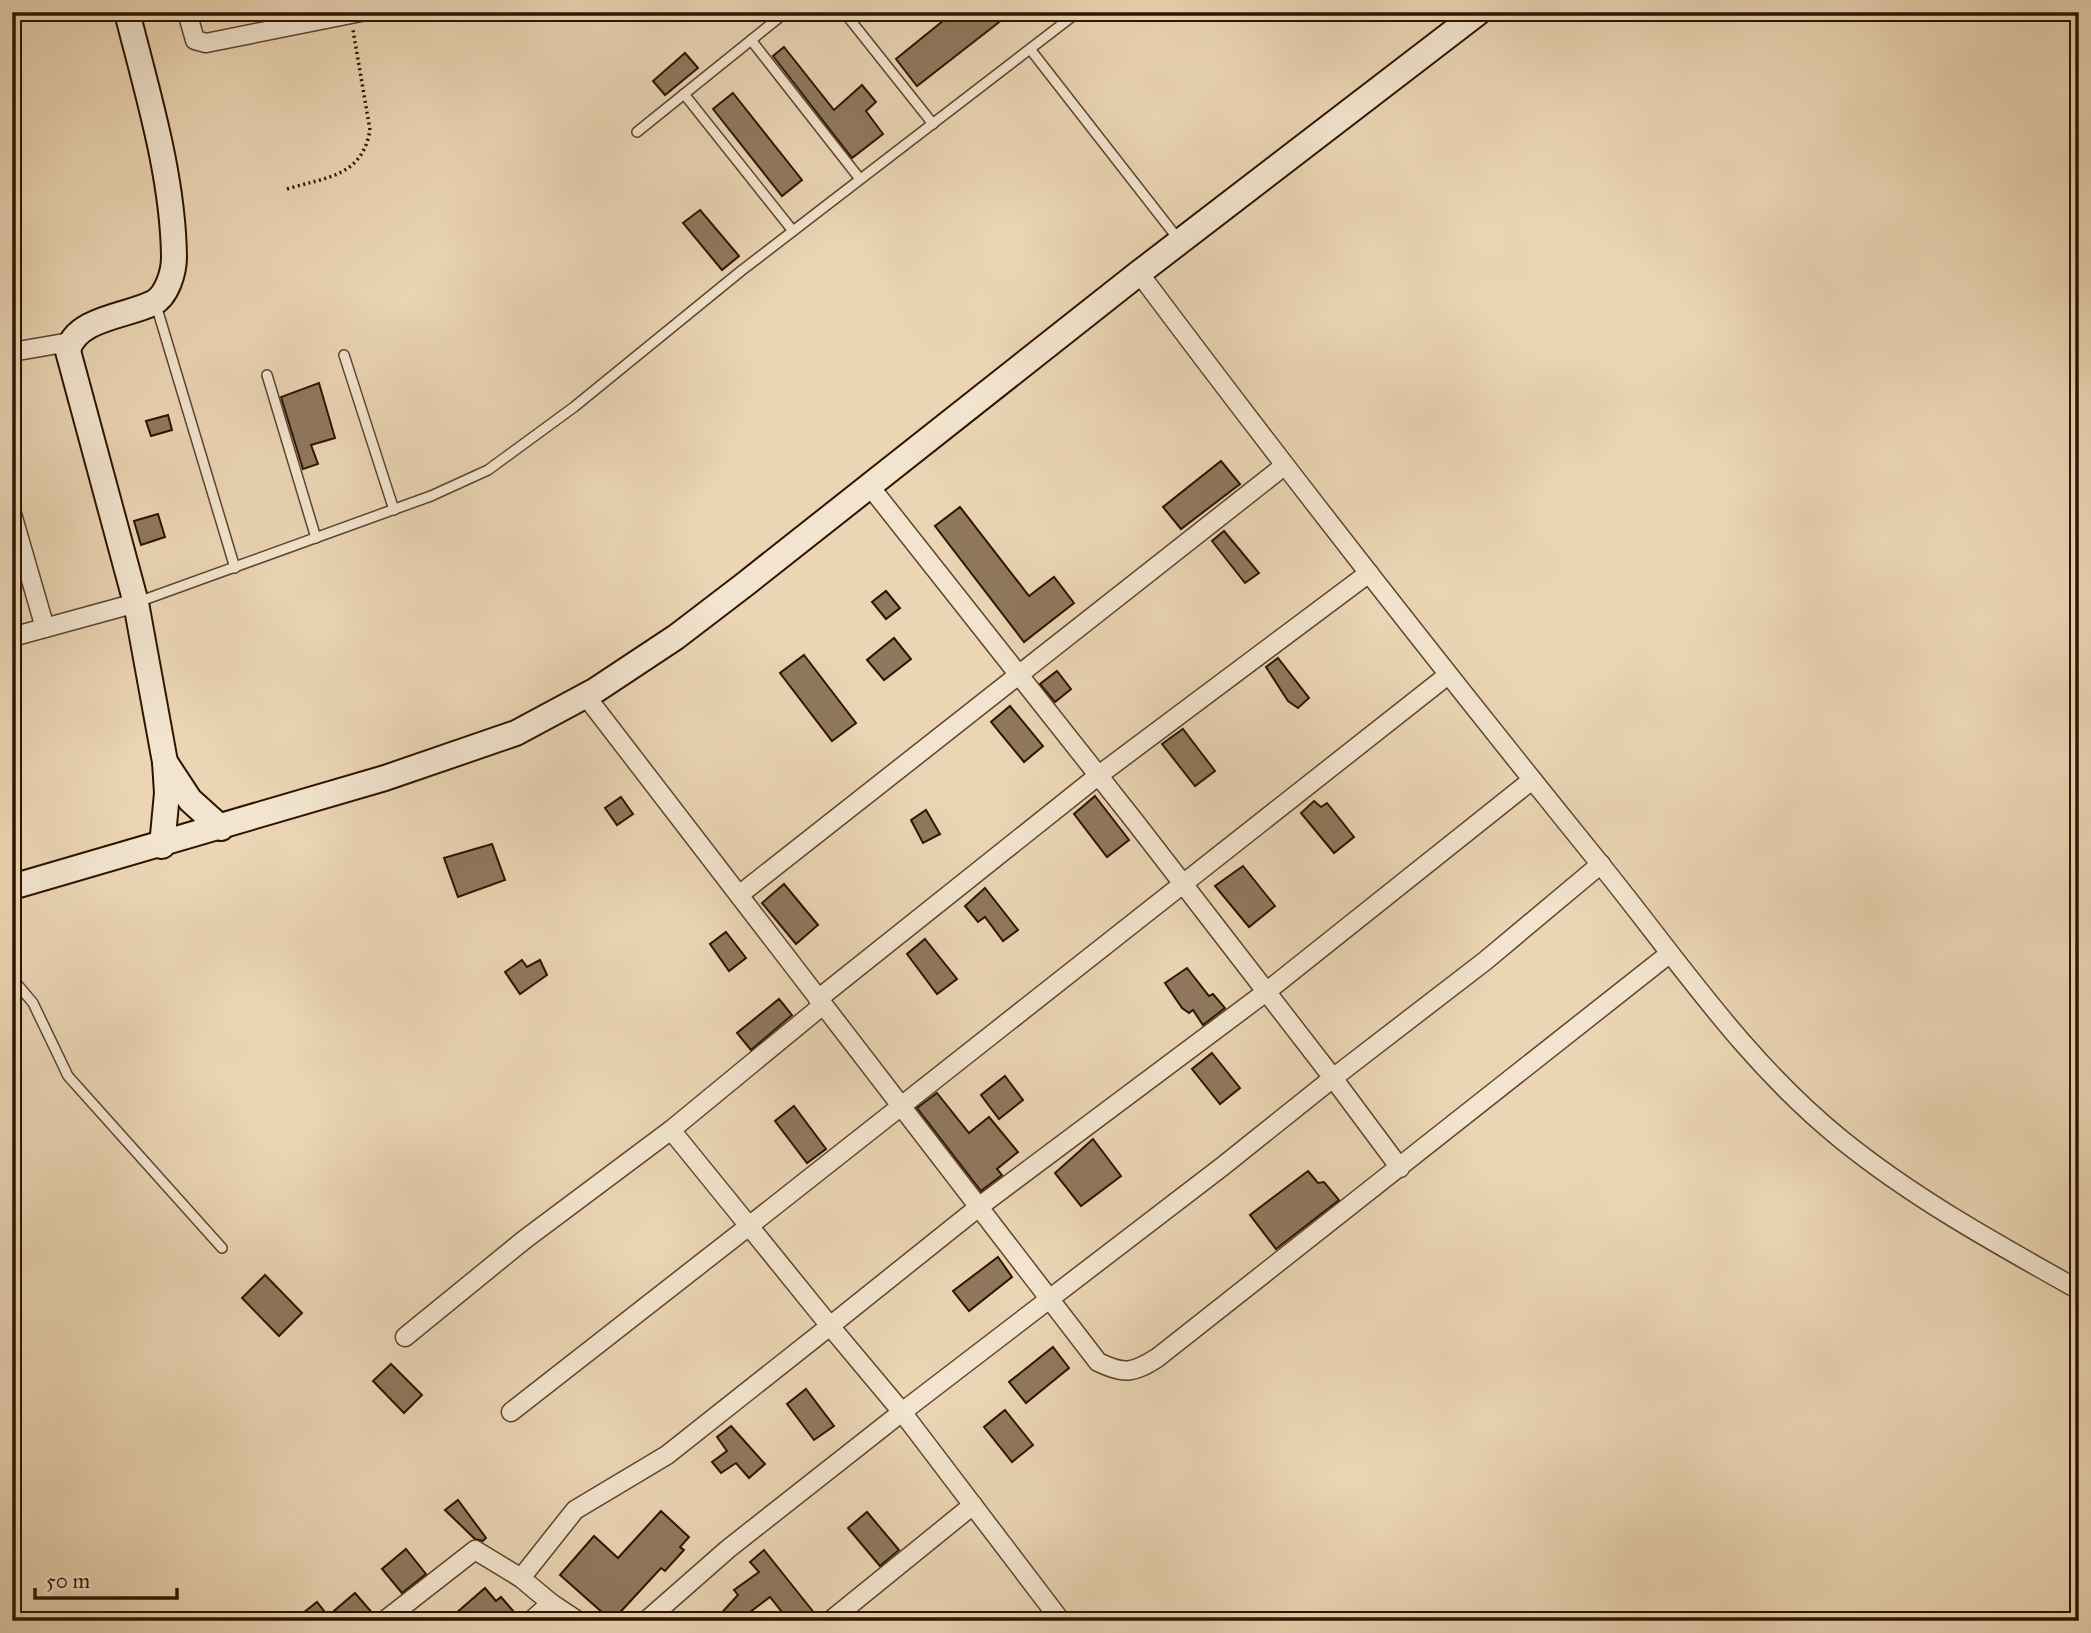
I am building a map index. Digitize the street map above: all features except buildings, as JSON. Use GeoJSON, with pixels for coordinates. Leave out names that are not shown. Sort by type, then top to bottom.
{"type":"FeatureCollection","features":[{"type":"Feature","properties":{"kind":"main road"},"geometry":{"type":"LineString","coordinates":[[127,12],[164,170],[174,260],[169,285],[156,302],[86,327],[70,342],[68,351],[136,603],[165,762],[167,793],[162,846]]}},
{"type":"Feature","properties":{"kind":"main road"},"geometry":{"type":"LineString","coordinates":[[12,887],[162,846],[384,778],[516,733],[585,695],[676,637],[1139,273],[1479,12]]}},
{"type":"Feature","properties":{"kind":"main road"},"geometry":{"type":"LineString","coordinates":[[165,762],[190,800],[221,828]]}},
{"type":"Feature","properties":{"kind":"street"},"geometry":{"type":"LineString","coordinates":[[187,12],[195,40],[206,43],[356,13]]}},
{"type":"Feature","properties":{"kind":"street"},"geometry":{"type":"LineString","coordinates":[[1139,273],[1284,466],[1448,675],[1601,864],[1669,954],[1764,1069],[1840,1138],[1899,1183],[1961,1223],[2079,1290]]}},
{"type":"Feature","properties":{"kind":"street"},"geometry":{"type":"LineString","coordinates":[[12,352],[70,342]]}},
{"type":"Feature","properties":{"kind":"street"},"geometry":{"type":"LineString","coordinates":[[739,895],[1284,466]]}},
{"type":"Feature","properties":{"kind":"street"},"geometry":{"type":"LineString","coordinates":[[868,484],[1184,885],[1400,1168]]}},
{"type":"Feature","properties":{"kind":"street"},"geometry":{"type":"LineString","coordinates":[[12,514],[45,628]]}},
{"type":"Feature","properties":{"kind":"street"},"geometry":{"type":"LineString","coordinates":[[405,1337],[524,1240],[671,1130],[821,1002],[1098,775],[1369,573]]}},
{"type":"Feature","properties":{"kind":"street"},"geometry":{"type":"LineString","coordinates":[[12,637],[136,603]]}},
{"type":"Feature","properties":{"kind":"street"},"geometry":{"type":"LineString","coordinates":[[511,1412],[1448,675]]}},
{"type":"Feature","properties":{"kind":"street"},"geometry":{"type":"LineString","coordinates":[[585,695],[1052,1298],[1098,1362],[1114,1370],[1135,1371],[1157,1358],[1669,954]]}},
{"type":"Feature","properties":{"kind":"street"},"geometry":{"type":"LineString","coordinates":[[521,1578],[575,1510],[667,1455],[980,1206],[1266,992],[1532,780]]}},
{"type":"Feature","properties":{"kind":"street"},"geometry":{"type":"LineString","coordinates":[[646,1621],[728,1549],[1474,970],[1601,864]]}},
{"type":"Feature","properties":{"kind":"street"},"geometry":{"type":"LineString","coordinates":[[671,1130],[902,1412],[1061,1621]]}},
{"type":"Feature","properties":{"kind":"street"},"geometry":{"type":"LineString","coordinates":[[830,1621],[973,1505]]}},
{"type":"Feature","properties":{"kind":"street"},"geometry":{"type":"LineString","coordinates":[[384,1621],[475,1550],[521,1578],[578,1621]]}},
{"type":"Feature","properties":{"kind":"street"},"geometry":{"type":"LineString","coordinates":[[531,1621],[551,1603]]}},
{"type":"Feature","properties":{"kind":"lane"},"geometry":{"type":"LineString","coordinates":[[637,132],[786,12]]}},
{"type":"Feature","properties":{"kind":"lane"},"geometry":{"type":"LineString","coordinates":[[844,12],[933,124]]}},
{"type":"Feature","properties":{"kind":"lane"},"geometry":{"type":"LineString","coordinates":[[136,603],[394,510],[488,470],[574,407],[793,231],[1078,12]]}},
{"type":"Feature","properties":{"kind":"lane"},"geometry":{"type":"LineString","coordinates":[[751,40],[860,179]]}},
{"type":"Feature","properties":{"kind":"lane"},"geometry":{"type":"LineString","coordinates":[[1030,49],[1180,242]]}},
{"type":"Feature","properties":{"kind":"lane"},"geometry":{"type":"LineString","coordinates":[[684,94],[793,231]]}},
{"type":"Feature","properties":{"kind":"lane"},"geometry":{"type":"LineString","coordinates":[[156,302],[235,568]]}},
{"type":"Feature","properties":{"kind":"lane"},"geometry":{"type":"LineString","coordinates":[[344,355],[394,510]]}},
{"type":"Feature","properties":{"kind":"lane"},"geometry":{"type":"LineString","coordinates":[[267,375],[316,538]]}},
{"type":"Feature","properties":{"kind":"lane"},"geometry":{"type":"LineString","coordinates":[[12,978],[33,1003],[68,1076],[222,1248]]}},
{"type":"Feature","properties":{"kind":"path"},"geometry":{"type":"LineString","coordinates":[[287,190],[347,171],[361,159],[368,143],[370,131],[356,13]]}}]}
